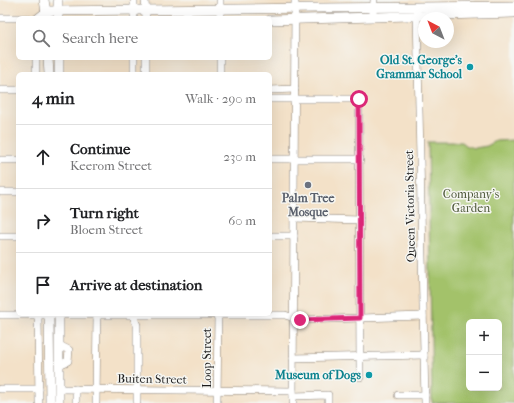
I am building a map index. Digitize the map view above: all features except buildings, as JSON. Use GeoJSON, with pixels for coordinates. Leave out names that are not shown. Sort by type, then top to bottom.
{"type":"FeatureCollection","features":[{"type":"Feature","properties":{"kind":"main road"},"geometry":{"type":"LineString","coordinates":[[44,0],[46,14],[146,14],[295,4],[417,12],[514,13]]}},
{"type":"Feature","properties":{"kind":"main road"},"geometry":{"type":"LineString","coordinates":[[58,0],[58,14]]}},
{"type":"Feature","properties":{"kind":"main road"},"geometry":{"type":"LineString","coordinates":[[417,12],[514,6]]}},
{"type":"Feature","properties":{"kind":"main road"},"geometry":{"type":"LineString","coordinates":[[272,20],[295,20],[373,8]]}},
{"type":"Feature","properties":{"kind":"main road"},"geometry":{"type":"LineString","coordinates":[[48,60],[49,72]]}},
{"type":"Feature","properties":{"kind":"main road"},"geometry":{"type":"LineString","coordinates":[[58,60],[59,72]]}},
{"type":"Feature","properties":{"kind":"main road"},"geometry":{"type":"LineString","coordinates":[[49,316],[50,403]]}},
{"type":"Feature","properties":{"kind":"main road"},"geometry":{"type":"LineString","coordinates":[[59,316],[59,403]]}},
{"type":"Feature","properties":{"kind":"street"},"geometry":{"type":"LineString","coordinates":[[134,0],[134,14]]}},
{"type":"Feature","properties":{"kind":"street"},"geometry":{"type":"LineString","coordinates":[[145,0],[146,14]]}},
{"type":"Feature","properties":{"kind":"street"},"geometry":{"type":"LineString","coordinates":[[293,397],[295,4]]}},
{"type":"Feature","properties":{"kind":"street","name":"Queen Victoria Street"},"geometry":{"type":"LineString","coordinates":[[417,12],[425,403]]}},
{"type":"Feature","properties":{"kind":"street"},"geometry":{"type":"LineString","coordinates":[[0,18],[16,18]]}},
{"type":"Feature","properties":{"kind":"street"},"geometry":{"type":"LineString","coordinates":[[36,60],[36,72]]}},
{"type":"Feature","properties":{"kind":"street"},"geometry":{"type":"LineString","coordinates":[[134,60],[134,72]]}},
{"type":"Feature","properties":{"kind":"street"},"geometry":{"type":"LineString","coordinates":[[146,60],[146,72]]}},
{"type":"Feature","properties":{"kind":"street"},"geometry":{"type":"LineString","coordinates":[[220,60],[220,72]]}},
{"type":"Feature","properties":{"kind":"street"},"geometry":{"type":"LineString","coordinates":[[0,90],[16,90]]}},
{"type":"Feature","properties":{"kind":"street"},"geometry":{"type":"LineString","coordinates":[[272,90],[295,90]]}},
{"type":"Feature","properties":{"kind":"street"},"geometry":{"type":"LineString","coordinates":[[272,98],[359,99],[360,377]]}},
{"type":"Feature","properties":{"kind":"street"},"geometry":{"type":"LineString","coordinates":[[272,159],[360,159]]}},
{"type":"Feature","properties":{"kind":"street"},"geometry":{"type":"LineString","coordinates":[[0,160],[16,160]]}},
{"type":"Feature","properties":{"kind":"street"},"geometry":{"type":"LineString","coordinates":[[0,192],[16,192]]}},
{"type":"Feature","properties":{"kind":"street"},"geometry":{"type":"LineString","coordinates":[[294,218],[360,220]]}},
{"type":"Feature","properties":{"kind":"street"},"geometry":{"type":"LineString","coordinates":[[0,236],[16,236]]}},
{"type":"Feature","properties":{"kind":"street"},"geometry":{"type":"LineString","coordinates":[[272,236],[294,238]]}},
{"type":"Feature","properties":{"kind":"street"},"geometry":{"type":"LineString","coordinates":[[272,240],[294,238]]}},
{"type":"Feature","properties":{"kind":"street"},"geometry":{"type":"LineString","coordinates":[[0,315],[16,315]]}},
{"type":"Feature","properties":{"kind":"street"},"geometry":{"type":"LineString","coordinates":[[38,316],[39,403]]}},
{"type":"Feature","properties":{"kind":"street"},"geometry":{"type":"LineString","coordinates":[[96,403],[97,316]]}},
{"type":"Feature","properties":{"kind":"street"},"geometry":{"type":"LineString","coordinates":[[133,316],[137,325],[137,403]]}},
{"type":"Feature","properties":{"kind":"street"},"geometry":{"type":"LineString","coordinates":[[137,325],[141,316]]}},
{"type":"Feature","properties":{"kind":"street","name":"Loop Street"},"geometry":{"type":"LineString","coordinates":[[217,403],[218,316]]}},
{"type":"Feature","properties":{"kind":"street"},"geometry":{"type":"LineString","coordinates":[[272,316],[285,316],[300,320],[423,316]]}},
{"type":"Feature","properties":{"kind":"street"},"geometry":{"type":"LineString","coordinates":[[293,358],[424,356]]}},
{"type":"Feature","properties":{"kind":"street"},"geometry":{"type":"LineString","coordinates":[[0,390],[38,389]]}},
{"type":"Feature","properties":{"kind":"street","name":"Buiten Street"},"geometry":{"type":"LineString","coordinates":[[59,389],[137,389],[293,397],[328,396],[328,403]]}},
{"type":"Feature","properties":{"kind":"street"},"geometry":{"type":"LineString","coordinates":[[76,389],[76,403]]}},
{"type":"Feature","properties":{"kind":"street"},"geometry":{"type":"LineString","coordinates":[[398,394],[425,395]]}},
{"type":"Feature","properties":{"kind":"green space","name":"Company's Garden"},"geometry":{"type":"Polygon","coordinates":[[[514,140],[514,403],[432,403],[428,142],[462,142],[467,146],[475,148],[487,146],[496,141],[514,140]]]}},
{"type":"Feature","properties":{"kind":"place","name":"Old St. George's Grammar School"},"geometry":{"type":"Point","coordinates":[470,67]}},
{"type":"Feature","properties":{"kind":"place","name":"Palm Tree Mosque"},"geometry":{"type":"Point","coordinates":[308,185]}},
{"type":"Feature","properties":{"kind":"place","name":"Museum of Dogs"},"geometry":{"type":"Point","coordinates":[369,375]}},
{"type":"Feature","properties":{"kind":"route"},"geometry":{"type":"LineString","coordinates":[[300,320],[360,318],[359,99]]}}]}
